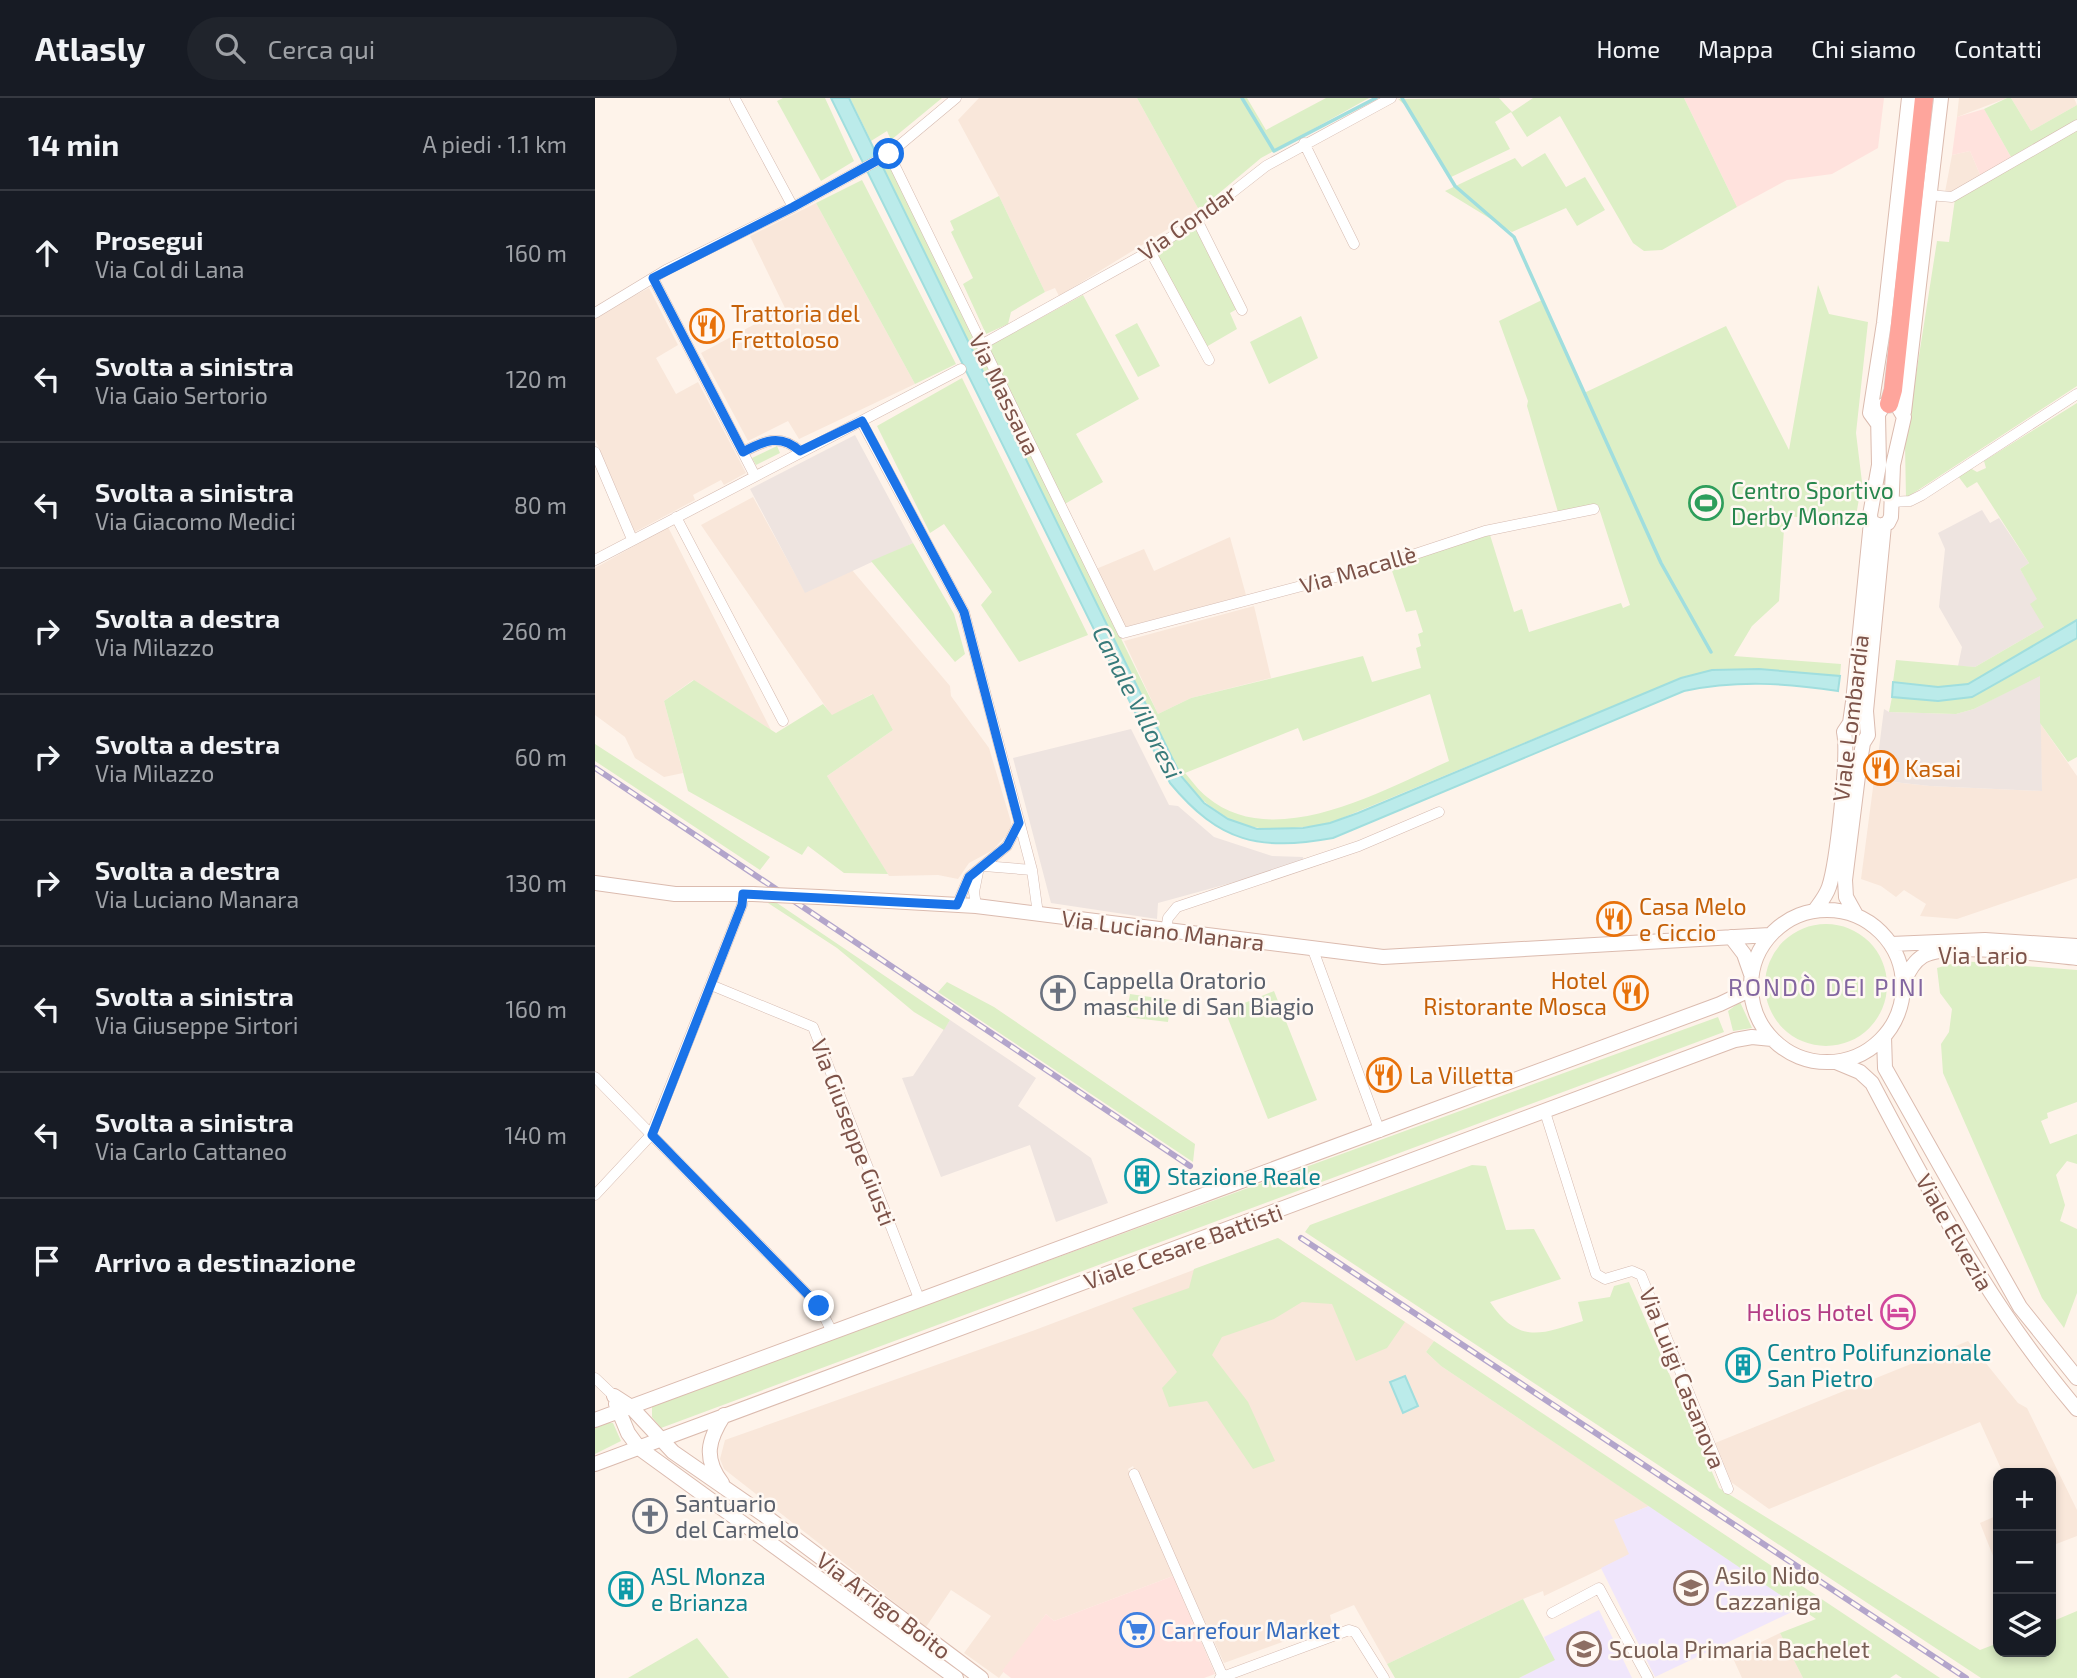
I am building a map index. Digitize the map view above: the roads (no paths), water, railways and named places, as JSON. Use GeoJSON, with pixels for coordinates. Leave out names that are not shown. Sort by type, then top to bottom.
{"type":"FeatureCollection","features":[{"type":"Feature","properties":{"kind":"highway"},"geometry":{"type":"LineString","coordinates":[[1896,408],[1893,390],[1924,98]]}},
{"type":"Feature","properties":{"kind":"main road","name":"Viale Lombardia"},"geometry":{"type":"LineString","coordinates":[[1878,424],[1870,413],[1884,323],[1909,98]]}},
{"type":"Feature","properties":{"kind":"main road","name":"Viale Lombardia"},"geometry":{"type":"LineString","coordinates":[[1878,523],[1891,517],[1896,408],[1941,98]]}},
{"type":"Feature","properties":{"kind":"main road","name":"Viale Lombardia"},"geometry":{"type":"LineString","coordinates":[[1856,915],[1846,897],[1845,880],[1863,743],[1868,735],[1866,711],[1878,523],[1878,424],[1880,409],[1896,408]]}},
{"type":"Feature","properties":{"kind":"main road","name":"Viale Lombardia"},"geometry":{"type":"LineString","coordinates":[[1815,910],[1830,885],[1845,767],[1847,741],[1844,733],[1852,710],[1878,523]]}},
{"type":"Feature","properties":{"kind":"main road","name":"Via Luciano Manara"},"geometry":{"type":"LineString","coordinates":[[595,883],[675,894],[748,894],[976,906],[1313,950],[1397,957],[1770,935]]}},
{"type":"Feature","properties":{"kind":"main road"},"geometry":{"type":"LineString","coordinates":[[1731,937],[1744,954],[1751,980],[1753,1004],[1760,1022],[1772,1039],[1798,1056],[1835,1062],[1861,1054],[1884,1037],[1899,1012],[1903,982],[1900,962],[1879,929],[1856,915],[1836,910],[1815,910],[1798,915],[1770,935],[1758,954],[1751,980]]}},
{"type":"Feature","properties":{"kind":"main road","name":"Via Lario"},"geometry":{"type":"LineString","coordinates":[[1891,944],[1965,939],[2077,946]]}},
{"type":"Feature","properties":{"kind":"main road","name":"Via Lario"},"geometry":{"type":"LineString","coordinates":[[1903,982],[1919,959],[1939,951],[1969,950],[2077,958]]}},
{"type":"Feature","properties":{"kind":"main road","name":"Viale Cesare Battisti"},"geometry":{"type":"LineString","coordinates":[[595,1419],[1380,1132],[1720,1004],[1741,994],[1751,980]]}},
{"type":"Feature","properties":{"kind":"main road","name":"Viale Elvezia"},"geometry":{"type":"LineString","coordinates":[[1884,1037],[1885,1068],[1986,1247],[2020,1307],[2077,1378]]}},
{"type":"Feature","properties":{"kind":"main road","name":"Viale Cesare Battisti"},"geometry":{"type":"LineString","coordinates":[[595,1464],[1735,1040],[1772,1039]]}},
{"type":"Feature","properties":{"kind":"main road","name":"Viale Elvezia"},"geometry":{"type":"LineString","coordinates":[[1835,1062],[1860,1072],[1872,1083],[1947,1221],[2008,1322],[2077,1409]]}},
{"type":"Feature","properties":{"kind":"main road","name":"Via Arrigo Boito"},"geometry":{"type":"LineString","coordinates":[[614,1396],[659,1439],[981,1678]]}},
{"type":"Feature","properties":{"kind":"main road","name":"Via Arrigo Boito"},"geometry":{"type":"LineString","coordinates":[[625,1409],[628,1433],[639,1448],[956,1678]]}},
{"type":"Feature","properties":{"kind":"main road"},"geometry":{"type":"LineString","coordinates":[[724,1415],[711,1439],[709,1458],[716,1475],[736,1496]]}},
{"type":"Feature","properties":{"kind":"street"},"geometry":{"type":"LineString","coordinates":[[595,313],[653,278],[793,207],[887,155],[956,98]]}},
{"type":"Feature","properties":{"kind":"street","name":"Via Gondar"},"geometry":{"type":"LineString","coordinates":[[981,345],[1150,251],[1196,220],[1266,166],[1391,98]]}},
{"type":"Feature","properties":{"kind":"street"},"geometry":{"type":"LineString","coordinates":[[735,99],[793,207]]}},
{"type":"Feature","properties":{"kind":"street"},"geometry":{"type":"LineString","coordinates":[[1928,195],[1952,198],[2077,125]]}},
{"type":"Feature","properties":{"kind":"street"},"geometry":{"type":"LineString","coordinates":[[1304,143],[1354,244]]}},
{"type":"Feature","properties":{"kind":"street","name":"Via Massaua"},"geometry":{"type":"LineString","coordinates":[[887,155],[1123,633]]}},
{"type":"Feature","properties":{"kind":"street"},"geometry":{"type":"LineString","coordinates":[[1196,220],[1242,310]]}},
{"type":"Feature","properties":{"kind":"street"},"geometry":{"type":"LineString","coordinates":[[1150,251],[1209,360]]}},
{"type":"Feature","properties":{"kind":"street"},"geometry":{"type":"LineString","coordinates":[[653,278],[755,476]]}},
{"type":"Feature","properties":{"kind":"street"},"geometry":{"type":"LineString","coordinates":[[595,560],[961,369]]}},
{"type":"Feature","properties":{"kind":"street"},"geometry":{"type":"LineString","coordinates":[[1891,502],[1910,501],[1922,495],[2077,394]]}},
{"type":"Feature","properties":{"kind":"street"},"geometry":{"type":"LineString","coordinates":[[862,421],[964,612],[1032,870],[1038,914]]}},
{"type":"Feature","properties":{"kind":"street"},"geometry":{"type":"LineString","coordinates":[[743,452],[765,441],[780,439],[790,442],[800,451]]}},
{"type":"Feature","properties":{"kind":"street"},"geometry":{"type":"LineString","coordinates":[[595,452],[632,539]]}},
{"type":"Feature","properties":{"kind":"street","name":"Via Macallè"},"geometry":{"type":"LineString","coordinates":[[1123,633],[1385,564],[1485,531],[1594,509]]}},
{"type":"Feature","properties":{"kind":"street"},"geometry":{"type":"LineString","coordinates":[[676,517],[783,722]]}},
{"type":"Feature","properties":{"kind":"street"},"geometry":{"type":"LineString","coordinates":[[1166,930],[1168,918],[1177,907],[1359,846],[1439,813]]}},
{"type":"Feature","properties":{"kind":"street"},"geometry":{"type":"LineString","coordinates":[[957,905],[969,877],[1007,846],[1019,823]]}},
{"type":"Feature","properties":{"kind":"street"},"geometry":{"type":"LineString","coordinates":[[981,869],[1032,870]]}},
{"type":"Feature","properties":{"kind":"street"},"geometry":{"type":"LineString","coordinates":[[976,906],[974,892],[981,869]]}},
{"type":"Feature","properties":{"kind":"street"},"geometry":{"type":"LineString","coordinates":[[595,1195],[652,1135],[748,894]]}},
{"type":"Feature","properties":{"kind":"street"},"geometry":{"type":"LineString","coordinates":[[1313,950],[1380,1132]]}},
{"type":"Feature","properties":{"kind":"street","name":"Via Giuseppe Giusti"},"geometry":{"type":"LineString","coordinates":[[711,985],[813,1027],[920,1301]]}},
{"type":"Feature","properties":{"kind":"street"},"geometry":{"type":"LineString","coordinates":[[595,1077],[819,1306],[832,1332]]}},
{"type":"Feature","properties":{"kind":"street","name":"Via Luigi Casanova"},"geometry":{"type":"LineString","coordinates":[[1545,1112],[1596,1274],[1605,1279],[1632,1271],[1640,1275],[1728,1489]]}},
{"type":"Feature","properties":{"kind":"street"},"geometry":{"type":"LineString","coordinates":[[595,1378],[614,1396]]}},
{"type":"Feature","properties":{"kind":"street"},"geometry":{"type":"LineString","coordinates":[[1134,1474],[1221,1677],[1349,1630],[1355,1632],[1384,1678]]}},
{"type":"Feature","properties":{"kind":"street"},"geometry":{"type":"LineString","coordinates":[[1552,1613],[1599,1588],[1648,1678]]}},
{"type":"Feature","properties":{"kind":"water","name":"Canale Villoresi"},"geometry":{"type":"Polygon","coordinates":[[[831,98],[849,98],[1181,776],[1204,803],[1228,819],[1257,829],[1303,828],[1330,823],[1681,678],[1712,670],[1759,669],[1840,676],[1838,691],[1761,684],[1723,685],[1684,691],[1333,838],[1307,842],[1262,842],[1224,830],[1206,819],[1170,783],[831,98]]]}},
{"type":"Feature","properties":{"kind":"water"},"geometry":{"type":"Polygon","coordinates":[[[2077,620],[2077,638],[1972,697],[1938,701],[1892,697],[1893,682],[1938,687],[1968,684],[2077,620]]]}},
{"type":"Feature","properties":{"kind":"water"},"geometry":{"type":"Polygon","coordinates":[[[1405,1376],[1418,1406],[1403,1413],[1390,1382],[1405,1376]]]}},
{"type":"Feature","properties":{"kind":"waterway"},"geometry":{"type":"LineString","coordinates":[[1242,98],[1274,151],[1376,98]]}},
{"type":"Feature","properties":{"kind":"waterway"},"geometry":{"type":"LineString","coordinates":[[1402,98],[1455,186],[1514,237],[1661,563],[1711,652]]}},
{"type":"Feature","properties":{"kind":"railway"},"geometry":{"type":"LineString","coordinates":[[595,768],[1190,1166]]}},
{"type":"Feature","properties":{"kind":"railway"},"geometry":{"type":"LineString","coordinates":[[1301,1238],[1966,1678]]}},
{"type":"Feature","properties":{"kind":"place","name":"Trattoria del Frettoloso"},"geometry":{"type":"Point","coordinates":[707,326]}},
{"type":"Feature","properties":{"kind":"place","name":"Centro Sportivo Derby Monza"},"geometry":{"type":"Point","coordinates":[1706,503]}},
{"type":"Feature","properties":{"kind":"place","name":"Kasai"},"geometry":{"type":"Point","coordinates":[1881,768]}},
{"type":"Feature","properties":{"kind":"place","name":"Casa Melo e Ciccio"},"geometry":{"type":"Point","coordinates":[1614,919]}},
{"type":"Feature","properties":{"kind":"place","name":"Cappella Oratorio maschile di San Biagio"},"geometry":{"type":"Point","coordinates":[1058,993]}},
{"type":"Feature","properties":{"kind":"place","name":"Hotel Ristorante Mosca"},"geometry":{"type":"Point","coordinates":[1631,993]}},
{"type":"Feature","properties":{"kind":"place","name":"La Villetta"},"geometry":{"type":"Point","coordinates":[1384,1075]}},
{"type":"Feature","properties":{"kind":"place","name":"Stazione Reale"},"geometry":{"type":"Point","coordinates":[1142,1176]}},
{"type":"Feature","properties":{"kind":"place","name":"Helios Hotel"},"geometry":{"type":"Point","coordinates":[1898,1312]}},
{"type":"Feature","properties":{"kind":"place","name":"Centro Polifunzionale San Pietro"},"geometry":{"type":"Point","coordinates":[1743,1365]}},
{"type":"Feature","properties":{"kind":"place","name":"Santuario del Carmelo"},"geometry":{"type":"Point","coordinates":[650,1516]}},
{"type":"Feature","properties":{"kind":"place","name":"Asilo Nido Cazzaniga"},"geometry":{"type":"Point","coordinates":[1691,1588]}},
{"type":"Feature","properties":{"kind":"place","name":"ASL Monza e Brianza"},"geometry":{"type":"Point","coordinates":[626,1589]}},
{"type":"Feature","properties":{"kind":"place","name":"Carrefour Market"},"geometry":{"type":"Point","coordinates":[1137,1630]}},
{"type":"Feature","properties":{"kind":"place","name":"Scuola Primaria Bachelet"},"geometry":{"type":"Point","coordinates":[1584,1649]}},
{"type":"Feature","properties":{"kind":"district","name":"RONDÒ DEI PINI"},"geometry":{"type":"Point","coordinates":[1827,986]}}]}
